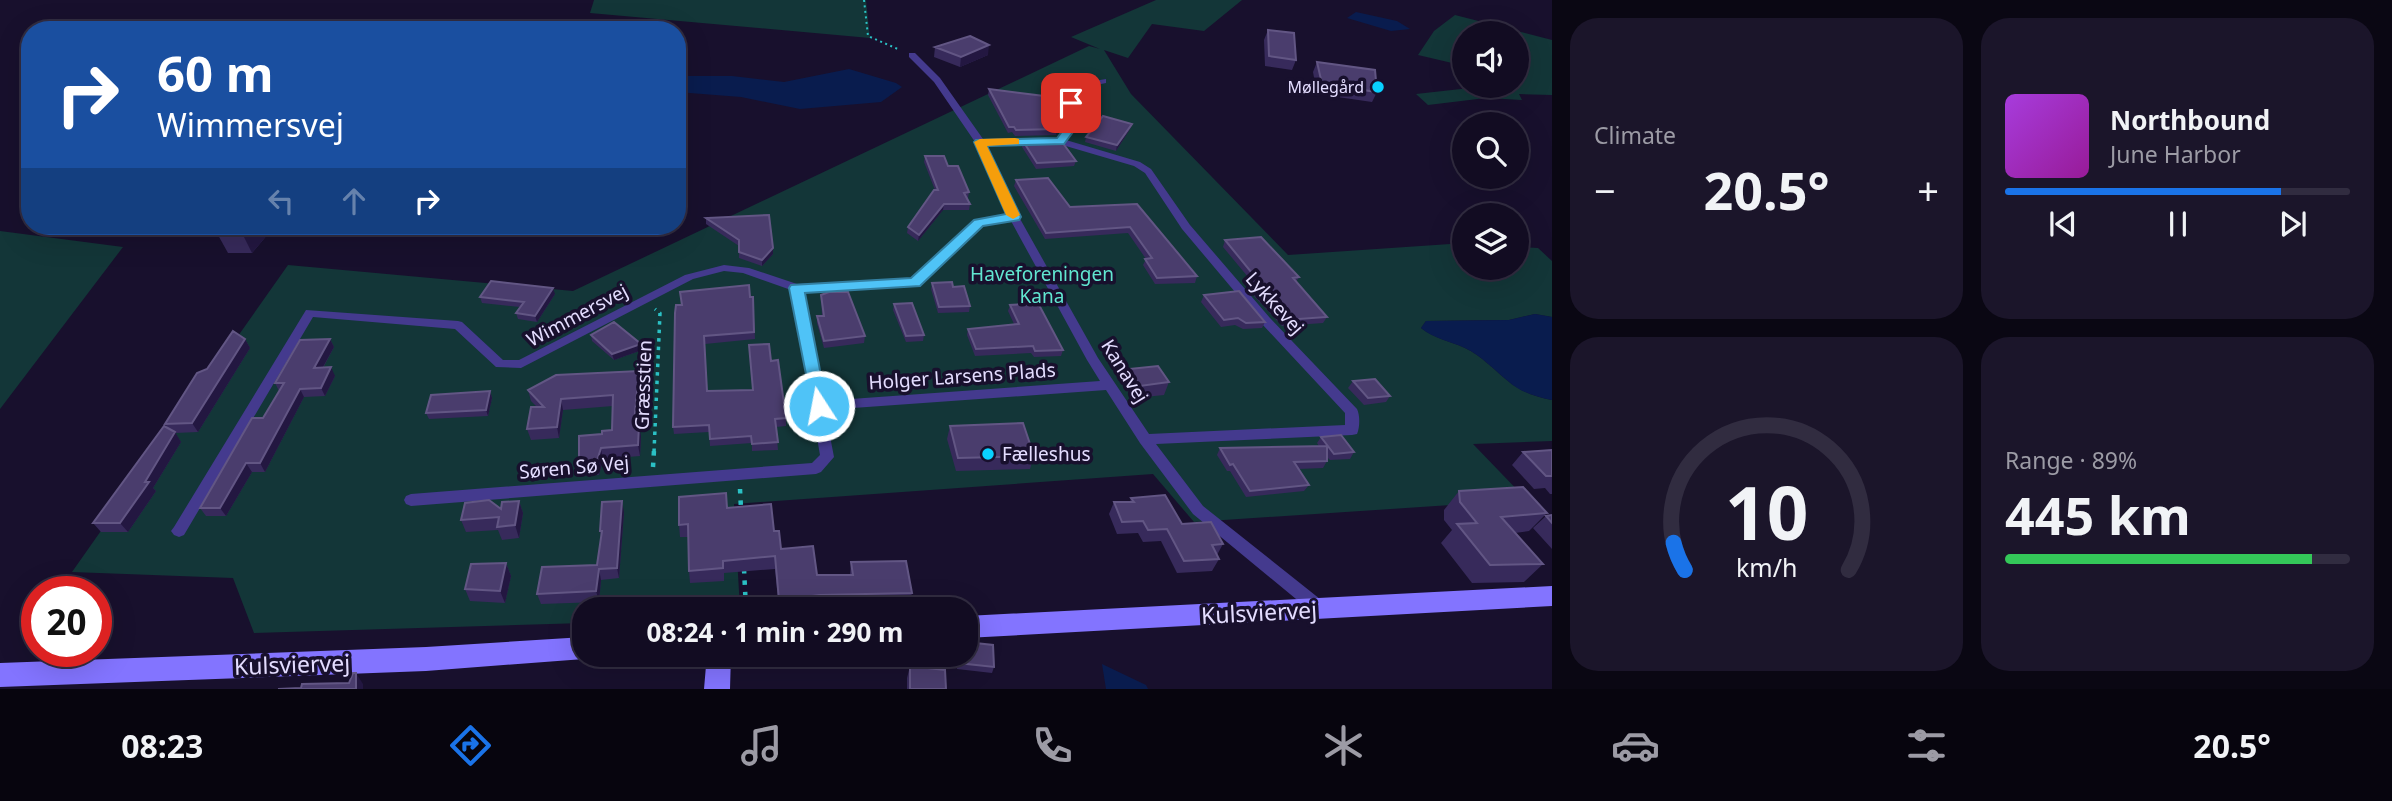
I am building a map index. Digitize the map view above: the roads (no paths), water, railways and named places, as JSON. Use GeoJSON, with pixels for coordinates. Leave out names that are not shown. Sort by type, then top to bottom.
{"type":"FeatureCollection","features":[{"type":"Feature","properties":{"kind":"street","name":"Kulsviervej"},"geometry":{"type":"LineString","coordinates":[[978,626],[1552,596]]}},
{"type":"Feature","properties":{"kind":"street","name":"Kulsviervej"},"geometry":{"type":"LineString","coordinates":[[0,675],[426,659],[572,649]]}},
{"type":"Feature","properties":{"kind":"street"},"geometry":{"type":"LineString","coordinates":[[717,689],[718,667]]}},
{"type":"Feature","properties":{"kind":"lane","name":"Kanavej"},"geometry":{"type":"LineString","coordinates":[[912,55],[937,80],[980,142],[1014,217],[1109,385],[1145,439],[1198,509],[1320,608]]}},
{"type":"Feature","properties":{"kind":"lane"},"geometry":{"type":"LineString","coordinates":[[1060,141],[1082,112],[1068,97],[1079,86],[1104,81]]}},
{"type":"Feature","properties":{"kind":"lane","name":"Lykkevej"},"geometry":{"type":"LineString","coordinates":[[980,142],[1060,141],[1137,164],[1149,171],[1186,227],[1266,321],[1352,412],[1352,430],[1145,439]]}},
{"type":"Feature","properties":{"kind":"lane","name":"Wimmersvej"},"geometry":{"type":"LineString","coordinates":[[179,531],[310,313],[458,325],[500,364],[520,365],[689,277],[724,268],[744,270],[796,288],[915,282],[979,222],[1014,217]]}},
{"type":"Feature","properties":{"kind":"lane","name":"Søren Sø Vej"},"geometry":{"type":"LineString","coordinates":[[411,500],[816,467],[827,457],[796,288]]}},
{"type":"Feature","properties":{"kind":"lane","name":"Holger Larsens Plads"},"geometry":{"type":"LineString","coordinates":[[819,406],[1109,385]]}},
{"type":"Feature","properties":{"kind":"water"},"geometry":{"type":"Polygon","coordinates":[[[1356,12],[1397,21],[1410,29],[1391,31],[1347,18],[1356,12]]]}},
{"type":"Feature","properties":{"kind":"water"},"geometry":{"type":"Polygon","coordinates":[[[849,69],[902,87],[881,102],[800,109],[741,97],[686,93],[686,76],[732,76],[784,82],[849,69]]]}},
{"type":"Feature","properties":{"kind":"water"},"geometry":{"type":"Polygon","coordinates":[[[1535,314],[1552,317],[1552,400],[1534,396],[1518,388],[1471,351],[1421,328],[1426,321],[1509,320],[1535,314]]]}},
{"type":"Feature","properties":{"kind":"water"},"geometry":{"type":"Polygon","coordinates":[[[1102,664],[1146,685],[1148,689],[1106,689],[1102,664]]]}},
{"type":"Feature","properties":{"kind":"place","name":"Møllegård"},"geometry":{"type":"Point","coordinates":[1378,87]}},
{"type":"Feature","properties":{"kind":"place","name":"Fælleshus"},"geometry":{"type":"Point","coordinates":[988,454]}},
{"type":"Feature","properties":{"kind":"park label","name":"Haveforeningen Kana"},"geometry":{"type":"Point","coordinates":[1042,285]}}]}
